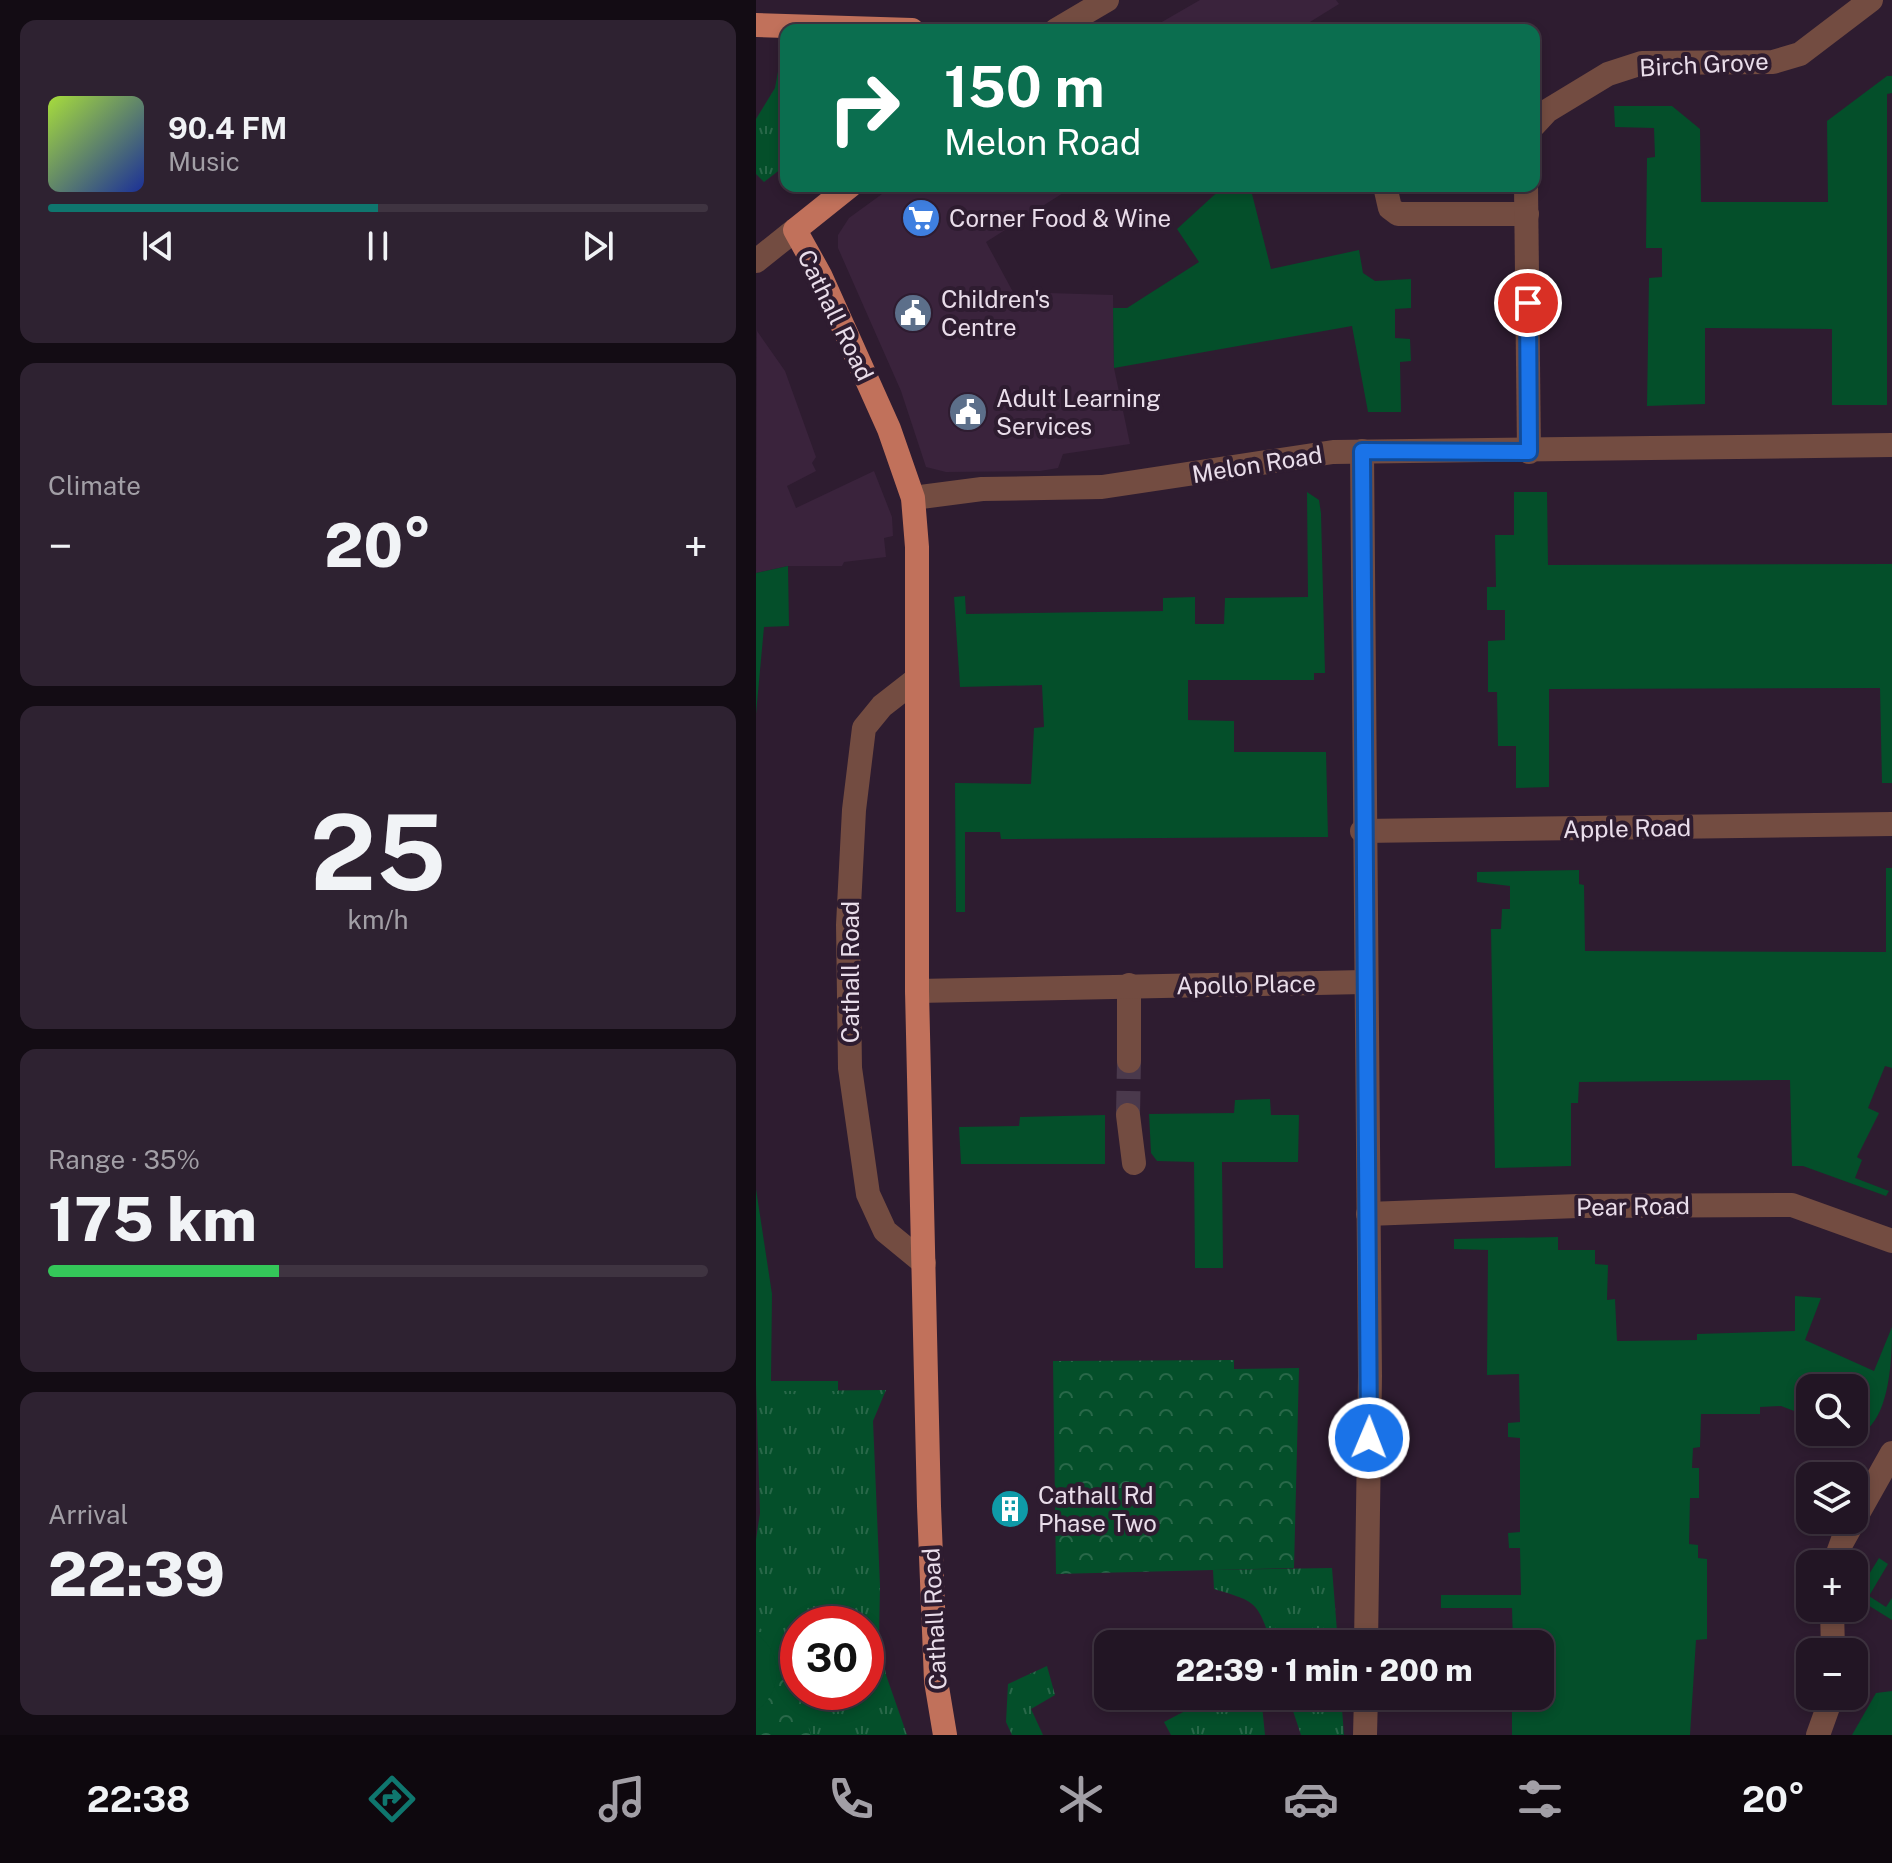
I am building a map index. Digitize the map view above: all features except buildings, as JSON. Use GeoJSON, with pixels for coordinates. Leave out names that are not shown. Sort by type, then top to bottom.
{"type":"FeatureCollection","features":[{"type":"Feature","properties":{"kind":"main road"},"geometry":{"type":"LineString","coordinates":[[756,25],[780,26]]}},
{"type":"Feature","properties":{"kind":"main road"},"geometry":{"type":"LineString","coordinates":[[795,230],[842,192]]}},
{"type":"Feature","properties":{"kind":"main road","name":"Cathall Road"},"geometry":{"type":"LineString","coordinates":[[795,230],[820,275],[877,402],[913,498],[917,547],[914,681],[917,991],[929,1506],[936,1681],[945,1735]]}},
{"type":"Feature","properties":{"kind":"street"},"geometry":{"type":"LineString","coordinates":[[1066,24],[1107,0]]}},
{"type":"Feature","properties":{"kind":"street","name":"Birch Grove"},"geometry":{"type":"LineString","coordinates":[[1540,118],[1608,74],[1642,63],[1773,62],[1800,54],[1871,0]]}},
{"type":"Feature","properties":{"kind":"street"},"geometry":{"type":"LineString","coordinates":[[1386,192],[1390,208],[1398,214],[1527,214]]}},
{"type":"Feature","properties":{"kind":"street"},"geometry":{"type":"LineString","coordinates":[[1526,192],[1529,452]]}},
{"type":"Feature","properties":{"kind":"street"},"geometry":{"type":"LineString","coordinates":[[756,261],[795,230]]}},
{"type":"Feature","properties":{"kind":"street","name":"Melon Road"},"geometry":{"type":"LineString","coordinates":[[913,498],[982,489],[1102,487],[1333,452],[1529,452],[1892,445]]}},
{"type":"Feature","properties":{"kind":"street"},"geometry":{"type":"LineString","coordinates":[[1362,451],[1362,831],[1368,1214],[1366,1630]]}},
{"type":"Feature","properties":{"kind":"street","name":"Cathall Road"},"geometry":{"type":"LineString","coordinates":[[914,681],[882,706],[864,728],[854,810],[848,925],[850,1068],[868,1194],[885,1231],[924,1263]]}},
{"type":"Feature","properties":{"kind":"street","name":"Apple Road"},"geometry":{"type":"LineString","coordinates":[[1362,831],[1892,824]]}},
{"type":"Feature","properties":{"kind":"street","name":"Apollo Place"},"geometry":{"type":"LineString","coordinates":[[917,991],[1364,982]]}},
{"type":"Feature","properties":{"kind":"street"},"geometry":{"type":"LineString","coordinates":[[1129,985],[1129,1061]]}},
{"type":"Feature","properties":{"kind":"street"},"geometry":{"type":"LineString","coordinates":[[1128,1115],[1134,1163]]}},
{"type":"Feature","properties":{"kind":"street","name":"Pear Road"},"geometry":{"type":"LineString","coordinates":[[1368,1214],[1578,1206],[1792,1205],[1892,1241]]}},
{"type":"Feature","properties":{"kind":"street"},"geometry":{"type":"LineString","coordinates":[[1839,1550],[1892,1453]]}},
{"type":"Feature","properties":{"kind":"street"},"geometry":{"type":"LineString","coordinates":[[1365,1735],[1366,1710]]}},
{"type":"Feature","properties":{"kind":"street"},"geometry":{"type":"LineString","coordinates":[[1818,1735],[1827,1710]]}},
{"type":"Feature","properties":{"kind":"shaded area"},"geometry":{"type":"Polygon","coordinates":[[[1200,0],[1336,0],[1339,4],[1307,24],[1158,24],[1200,0]]]}},
{"type":"Feature","properties":{"kind":"shaded area"},"geometry":{"type":"Polygon","coordinates":[[[885,192],[1065,192],[986,242],[1013,292],[1113,295],[1114,368],[1130,444],[1063,454],[1058,468],[1040,471],[946,472],[926,467],[901,391],[838,248],[838,235],[849,218],[885,192]]]}},
{"type":"Feature","properties":{"kind":"shaded area"},"geometry":{"type":"Polygon","coordinates":[[[757,331],[785,371],[816,457],[812,463],[816,471],[787,486],[796,508],[874,471],[892,517],[893,536],[884,538],[886,557],[844,562],[842,566],[788,566],[756,573],[757,331]]]}},
{"type":"Feature","properties":{"kind":"green space"},"geometry":{"type":"Polygon","coordinates":[[[780,66],[780,170],[764,182],[756,174],[756,119],[775,88],[780,66]]]}},
{"type":"Feature","properties":{"kind":"green space"},"geometry":{"type":"Polygon","coordinates":[[[1887,76],[1892,76],[1892,93],[1887,94],[1887,405],[1832,405],[1832,329],[1705,328],[1705,404],[1647,406],[1649,278],[1662,277],[1662,248],[1646,248],[1647,158],[1655,157],[1654,128],[1615,127],[1614,106],[1672,106],[1700,129],[1701,202],[1828,202],[1827,121],[1887,76]]]}},
{"type":"Feature","properties":{"kind":"green space"},"geometry":{"type":"Polygon","coordinates":[[[1217,192],[1252,192],[1271,269],[1359,250],[1363,273],[1375,281],[1411,279],[1411,308],[1395,309],[1395,338],[1410,339],[1411,361],[1400,362],[1401,412],[1368,412],[1352,326],[1114,368],[1113,308],[1127,308],[1199,262],[1177,229],[1217,192]]]}},
{"type":"Feature","properties":{"kind":"green space"},"geometry":{"type":"Polygon","coordinates":[[[1307,492],[1319,500],[1321,513],[1325,673],[1314,673],[1314,680],[1188,680],[1188,720],[1234,721],[1234,752],[1326,752],[1328,837],[1001,839],[1000,832],[965,832],[965,912],[956,912],[955,783],[1031,784],[1034,728],[1044,727],[1042,685],[960,687],[954,597],[965,596],[966,614],[1163,611],[1163,598],[1195,597],[1195,624],[1224,624],[1225,598],[1308,597],[1307,492]]]}},
{"type":"Feature","properties":{"kind":"green space"},"geometry":{"type":"Polygon","coordinates":[[[1514,492],[1547,492],[1548,565],[1892,564],[1892,783],[1882,783],[1880,688],[1549,689],[1549,787],[1516,788],[1516,746],[1498,746],[1497,692],[1488,692],[1488,641],[1505,640],[1505,610],[1487,610],[1487,587],[1496,587],[1495,535],[1514,535],[1514,492]]]}},
{"type":"Feature","properties":{"kind":"green space"},"geometry":{"type":"Polygon","coordinates":[[[788,566],[789,626],[764,627],[756,714],[756,573],[788,566]]]}},
{"type":"Feature","properties":{"kind":"green space"},"geometry":{"type":"Polygon","coordinates":[[[1886,868],[1892,868],[1892,1068],[1885,1066],[1868,1108],[1879,1113],[1857,1157],[1862,1160],[1855,1178],[1889,1191],[1886,1196],[1803,1166],[1792,1166],[1790,1080],[1579,1082],[1578,1103],[1571,1103],[1571,1166],[1495,1168],[1491,929],[1501,929],[1502,909],[1510,909],[1510,886],[1477,882],[1477,872],[1579,870],[1579,884],[1584,885],[1585,951],[1886,952],[1886,868]]]}},
{"type":"Feature","properties":{"kind":"green space"},"geometry":{"type":"Polygon","coordinates":[[[1270,1099],[1271,1115],[1299,1115],[1298,1162],[1222,1162],[1223,1268],[1195,1268],[1194,1162],[1157,1161],[1151,1153],[1149,1114],[1234,1113],[1235,1100],[1270,1099]]]}},
{"type":"Feature","properties":{"kind":"green space"},"geometry":{"type":"Polygon","coordinates":[[[1105,1115],[1105,1164],[961,1164],[959,1127],[1019,1126],[1020,1117],[1105,1115]]]}},
{"type":"Feature","properties":{"kind":"green space"},"geometry":{"type":"Polygon","coordinates":[[[756,1189],[772,1294],[771,1381],[838,1381],[838,1391],[766,1391],[766,1384],[756,1384],[756,1189]]]}},
{"type":"Feature","properties":{"kind":"green space"},"geometry":{"type":"Polygon","coordinates":[[[1558,1237],[1558,1250],[1595,1250],[1595,1264],[1608,1265],[1607,1300],[1615,1299],[1617,1341],[1697,1340],[1697,1334],[1795,1331],[1795,1296],[1821,1298],[1805,1340],[1874,1371],[1892,1327],[1888,1385],[1878,1414],[1868,1428],[1868,1374],[1796,1374],[1796,1412],[1781,1406],[1760,1407],[1760,1414],[1701,1414],[1700,1447],[1693,1448],[1692,1468],[1699,1468],[1699,1498],[1690,1498],[1689,1544],[1698,1545],[1698,1558],[1707,1559],[1707,1639],[1696,1640],[1690,1735],[1512,1735],[1512,1710],[1554,1710],[1554,1630],[1513,1630],[1512,1608],[1441,1608],[1441,1595],[1521,1595],[1520,1548],[1509,1548],[1508,1533],[1520,1532],[1520,1438],[1508,1437],[1508,1423],[1520,1422],[1519,1374],[1487,1375],[1488,1250],[1454,1249],[1454,1239],[1558,1237]]]}},
{"type":"Feature","properties":{"kind":"green space"},"geometry":{"type":"Polygon","coordinates":[[[1234,1360],[1234,1369],[1299,1368],[1294,1568],[1056,1574],[1053,1361],[1234,1360]]]}},
{"type":"Feature","properties":{"kind":"green space"},"geometry":{"type":"Polygon","coordinates":[[[756,1384],[766,1384],[767,1391],[886,1390],[873,1421],[880,1606],[780,1606],[780,1710],[884,1710],[884,1664],[907,1735],[756,1735],[756,1540],[760,1513],[756,1384]]]}},
{"type":"Feature","properties":{"kind":"green space"},"geometry":{"type":"Polygon","coordinates":[[[1879,1558],[1888,1564],[1869,1596],[1886,1607],[1892,1598],[1892,1620],[1868,1605],[1868,1576],[1879,1558]]]}},
{"type":"Feature","properties":{"kind":"green space"},"geometry":{"type":"Polygon","coordinates":[[[1332,1568],[1337,1630],[1267,1630],[1254,1605],[1214,1589],[1213,1570],[1332,1568]]]}},
{"type":"Feature","properties":{"kind":"green space"},"geometry":{"type":"Polygon","coordinates":[[[756,1625],[780,1652],[780,1710],[803,1710],[811,1735],[756,1735],[756,1625]]]}},
{"type":"Feature","properties":{"kind":"green space"},"geometry":{"type":"Polygon","coordinates":[[[756,1634],[772,1651],[777,1672],[771,1694],[756,1711],[756,1634]]]}},
{"type":"Feature","properties":{"kind":"green space"},"geometry":{"type":"Polygon","coordinates":[[[1047,1666],[1055,1695],[1031,1709],[1043,1735],[1012,1735],[1006,1722],[1008,1684],[1047,1666]]]}},
{"type":"Feature","properties":{"kind":"green space"},"geometry":{"type":"Polygon","coordinates":[[[1892,1691],[1892,1735],[1852,1735],[1868,1710],[1876,1693],[1892,1691]]]}},
{"type":"Feature","properties":{"kind":"green space"},"geometry":{"type":"Polygon","coordinates":[[[1187,1710],[1262,1710],[1265,1735],[1171,1735],[1164,1722],[1187,1710]]]}},
{"type":"Feature","properties":{"kind":"green space"},"geometry":{"type":"Polygon","coordinates":[[[1293,1710],[1342,1710],[1344,1735],[1301,1735],[1293,1710]]]}},
{"type":"Feature","properties":{"kind":"tunnel"},"geometry":{"type":"LineString","coordinates":[[1128,1115],[1129,1061]]}},
{"type":"Feature","properties":{"kind":"place","name":"Corner Food & Wine"},"geometry":{"type":"Point","coordinates":[921,218]}},
{"type":"Feature","properties":{"kind":"place","name":"Children's Centre"},"geometry":{"type":"Point","coordinates":[913,313]}},
{"type":"Feature","properties":{"kind":"place","name":"Adult Learning Services"},"geometry":{"type":"Point","coordinates":[968,412]}},
{"type":"Feature","properties":{"kind":"place","name":"Cathall Rd Phase Two"},"geometry":{"type":"Point","coordinates":[1010,1509]}},
{"type":"Feature","properties":{"kind":"route"},"geometry":{"type":"LineString","coordinates":[[1369,1438],[1362,451],[1529,452],[1528,303]]}}]}
